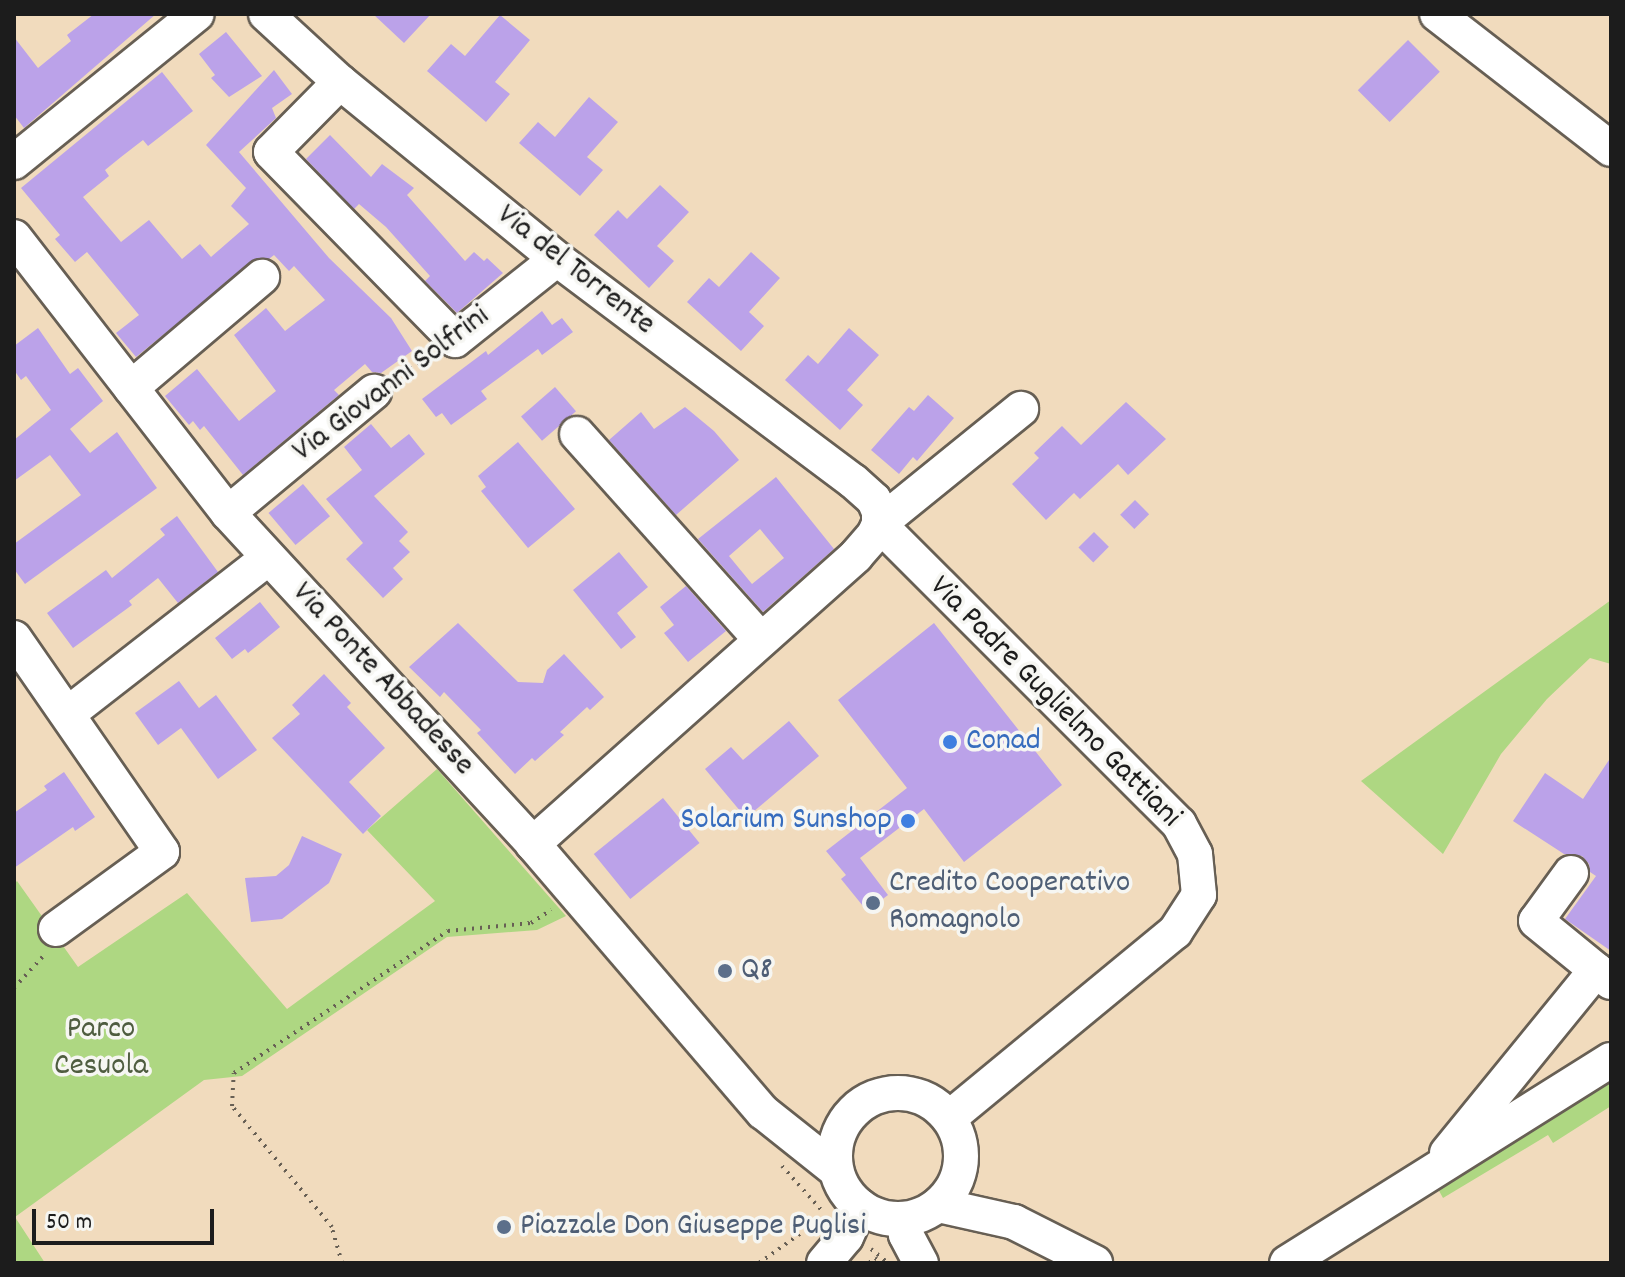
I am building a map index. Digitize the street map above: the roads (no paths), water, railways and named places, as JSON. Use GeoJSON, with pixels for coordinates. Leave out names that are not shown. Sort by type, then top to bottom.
{"type":"FeatureCollection","features":[{"type":"Feature","properties":{"kind":"street"},"geometry":{"type":"LineString","coordinates":[[14,162],[197,14]]}},
{"type":"Feature","properties":{"kind":"street","name":"Via del Torrente"},"geometry":{"type":"LineString","coordinates":[[266,14],[340,82],[557,259],[853,481],[874,500],[879,524]]}},
{"type":"Feature","properties":{"kind":"street"},"geometry":{"type":"LineString","coordinates":[[1437,14],[1611,149]]}},
{"type":"Feature","properties":{"kind":"street","name":"Via Giovanni Solfrini"},"geometry":{"type":"LineString","coordinates":[[340,82],[271,152],[455,340],[557,259]]}},
{"type":"Feature","properties":{"kind":"street","name":"Via Ponte Abbadesse"},"geometry":{"type":"LineString","coordinates":[[18,252],[131,388],[228,513],[268,558],[533,844],[763,1112],[836,1170]]}},
{"type":"Feature","properties":{"kind":"street"},"geometry":{"type":"LineString","coordinates":[[131,388],[262,277]]}},
{"type":"Feature","properties":{"kind":"street","name":"Via Giovanni Solfrini"},"geometry":{"type":"LineString","coordinates":[[228,513],[374,392]]}},
{"type":"Feature","properties":{"kind":"street"},"geometry":{"type":"LineString","coordinates":[[533,844],[856,556],[879,524],[1021,409]]}},
{"type":"Feature","properties":{"kind":"street"},"geometry":{"type":"LineString","coordinates":[[577,434],[761,640]]}},
{"type":"Feature","properties":{"kind":"street","name":"Via Padre Guglielmo Gattiani"},"geometry":{"type":"LineString","coordinates":[[879,524],[1179,824],[1195,854],[1199,895],[1175,932],[949,1118]]}},
{"type":"Feature","properties":{"kind":"street"},"geometry":{"type":"LineString","coordinates":[[69,713],[268,558]]}},
{"type":"Feature","properties":{"kind":"street"},"geometry":{"type":"LineString","coordinates":[[14,638],[69,713],[162,852],[56,929]]}},
{"type":"Feature","properties":{"kind":"street"},"geometry":{"type":"LineString","coordinates":[[1429,1175],[1604,976],[1536,921],[1571,873]]}},
{"type":"Feature","properties":{"kind":"street"},"geometry":{"type":"LineString","coordinates":[[1287,1263],[1611,1060]]}},
{"type":"Feature","properties":{"kind":"street"},"geometry":{"type":"LineString","coordinates":[[962,1156],[951,1191],[938,1205],[903,1219],[873,1214],[860,1206],[841,1184],[836,1170],[835,1151],[849,1118],[871,1100],[899,1093],[935,1105],[949,1118],[958,1136],[962,1156],[983,1190],[1014,1222]]}},
{"type":"Feature","properties":{"kind":"street"},"geometry":{"type":"LineString","coordinates":[[763,1112],[802,1124],[849,1118]]}},
{"type":"Feature","properties":{"kind":"street"},"geometry":{"type":"LineString","coordinates":[[938,1205],[1014,1222],[1095,1263]]}},
{"type":"Feature","properties":{"kind":"street"},"geometry":{"type":"LineString","coordinates":[[824,1263],[846,1237],[860,1206]]}},
{"type":"Feature","properties":{"kind":"street"},"geometry":{"type":"LineString","coordinates":[[903,1219],[921,1263]]}},
{"type":"Feature","properties":{"kind":"place","name":"Conad"},"geometry":{"type":"Point","coordinates":[950,742]}},
{"type":"Feature","properties":{"kind":"place","name":"Solarium Sunshop"},"geometry":{"type":"Point","coordinates":[908,821]}},
{"type":"Feature","properties":{"kind":"place","name":"Credito Cooperativo Romagnolo"},"geometry":{"type":"Point","coordinates":[873,903]}},
{"type":"Feature","properties":{"kind":"place","name":"Q8"},"geometry":{"type":"Point","coordinates":[725,971]}},
{"type":"Feature","properties":{"kind":"place","name":"Piazzale Don Giuseppe Puglisi"},"geometry":{"type":"Point","coordinates":[504,1227]}},
{"type":"Feature","properties":{"kind":"park label","name":"Parco Cesuola"},"geometry":{"type":"Point","coordinates":[101,1050]}}]}
